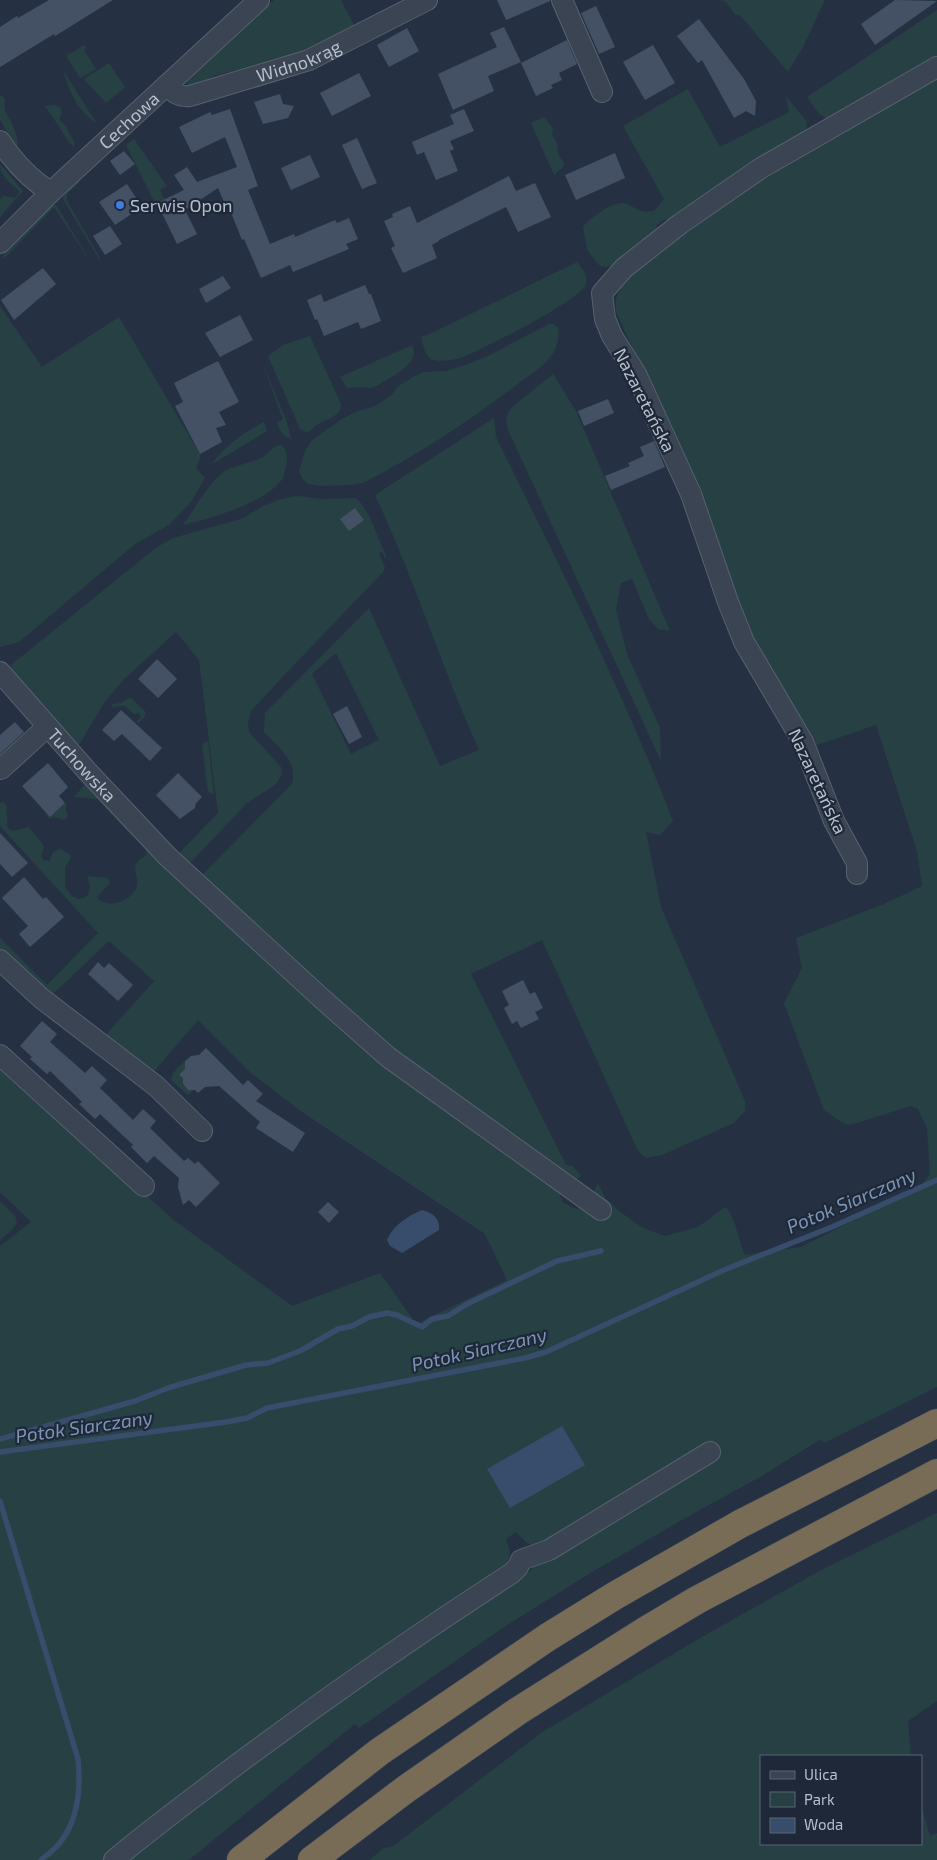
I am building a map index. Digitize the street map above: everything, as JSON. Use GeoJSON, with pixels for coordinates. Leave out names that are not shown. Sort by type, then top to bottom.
{"type":"FeatureCollection","features":[{"type":"Feature","properties":{"kind":"highway"},"geometry":{"type":"LineString","coordinates":[[241,1860],[379,1752],[556,1631],[740,1524],[937,1423]]}},
{"type":"Feature","properties":{"kind":"highway"},"geometry":{"type":"LineString","coordinates":[[312,1860],[406,1789],[510,1717],[645,1631],[697,1600],[937,1473]]}},
{"type":"Feature","properties":{"kind":"street","name":"Cechowa"},"geometry":{"type":"LineString","coordinates":[[0,243],[51,192],[259,0]]}},
{"type":"Feature","properties":{"kind":"street","name":"Widnokrąg"},"geometry":{"type":"LineString","coordinates":[[167,85],[176,94],[183,97],[190,96],[294,66],[322,54],[427,0]]}},
{"type":"Feature","properties":{"kind":"street"},"geometry":{"type":"LineString","coordinates":[[562,0],[602,92]]}},
{"type":"Feature","properties":{"kind":"street","name":"Nazaretańska"},"geometry":{"type":"LineString","coordinates":[[857,874],[857,863],[834,821],[803,742],[744,642],[728,602],[691,494],[636,374],[612,336],[605,318],[602,293],[624,268],[680,224],[761,168],[937,67]]}},
{"type":"Feature","properties":{"kind":"street"},"geometry":{"type":"LineString","coordinates":[[0,141],[29,177],[51,192]]}},
{"type":"Feature","properties":{"kind":"street","name":"Tuchowska"},"geometry":{"type":"LineString","coordinates":[[0,672],[47,727],[167,856],[319,996],[388,1057],[601,1210]]}},
{"type":"Feature","properties":{"kind":"street"},"geometry":{"type":"LineString","coordinates":[[1,769],[47,727]]}},
{"type":"Feature","properties":{"kind":"street"},"geometry":{"type":"LineString","coordinates":[[0,960],[41,998],[156,1086],[202,1131]]}},
{"type":"Feature","properties":{"kind":"street"},"geometry":{"type":"LineString","coordinates":[[0,1055],[144,1186]]}},
{"type":"Feature","properties":{"kind":"street"},"geometry":{"type":"LineString","coordinates":[[114,1860],[267,1742],[372,1666],[512,1573],[518,1568],[521,1560],[549,1550],[710,1452]]}},
{"type":"Feature","properties":{"kind":"green space"},"geometry":{"type":"Polygon","coordinates":[[[274,0],[341,0],[356,29],[306,55],[261,67],[254,66],[211,77],[193,87],[187,84],[188,79],[274,0]]]}},
{"type":"Feature","properties":{"kind":"green space"},"geometry":{"type":"Polygon","coordinates":[[[719,0],[825,0],[803,47],[788,72],[741,16],[735,14],[725,1],[719,0]]]}},
{"type":"Feature","properties":{"kind":"green space"},"geometry":{"type":"Polygon","coordinates":[[[937,10],[937,62],[830,121],[819,114],[807,97],[937,10]]]}},
{"type":"Feature","properties":{"kind":"green space"},"geometry":{"type":"Polygon","coordinates":[[[84,45],[87,48],[84,50],[96,69],[80,78],[66,56],[84,45]]]}},
{"type":"Feature","properties":{"kind":"green space"},"geometry":{"type":"Polygon","coordinates":[[[109,63],[125,87],[106,103],[84,79],[109,63]]]}},
{"type":"Feature","properties":{"kind":"green space"},"geometry":{"type":"Polygon","coordinates":[[[63,70],[97,124],[79,107],[68,86],[63,70]]]}},
{"type":"Feature","properties":{"kind":"green space"},"geometry":{"type":"Polygon","coordinates":[[[937,72],[937,1387],[824,1443],[821,1439],[760,1477],[592,1572],[507,1625],[359,1728],[355,1724],[189,1860],[123,1860],[395,1658],[530,1571],[536,1563],[541,1547],[528,1544],[516,1532],[506,1539],[509,1558],[502,1568],[163,1811],[103,1860],[0,1860],[0,1246],[31,1222],[0,1192],[0,1064],[175,1221],[292,1306],[380,1273],[416,1324],[507,1280],[485,1234],[302,1112],[251,1073],[198,1020],[150,1076],[102,1039],[154,981],[109,941],[49,996],[0,954],[0,938],[47,985],[98,933],[0,826],[0,803],[3,802],[7,806],[7,824],[10,830],[29,827],[43,845],[44,848],[41,855],[43,860],[50,861],[53,852],[61,849],[69,854],[71,858],[65,867],[65,887],[72,896],[78,899],[88,895],[90,886],[87,876],[107,878],[110,883],[98,896],[98,899],[108,903],[120,902],[131,896],[135,891],[137,886],[136,865],[147,852],[139,840],[133,837],[97,799],[74,797],[87,782],[168,864],[559,1190],[562,1202],[576,1209],[586,1205],[598,1183],[605,1198],[619,1211],[643,1228],[665,1236],[698,1227],[725,1207],[732,1216],[745,1255],[801,1247],[920,1187],[930,1174],[927,1128],[918,1109],[911,1106],[850,1125],[841,1122],[824,1110],[784,1003],[802,968],[796,938],[884,904],[922,886],[917,851],[876,725],[814,746],[749,637],[701,500],[701,489],[671,432],[616,312],[616,299],[629,273],[677,235],[808,150],[937,72]]]}},
{"type":"Feature","properties":{"kind":"green space"},"geometry":{"type":"Polygon","coordinates":[[[688,89],[720,147],[789,112],[786,96],[807,122],[806,134],[677,219],[663,220],[657,225],[653,238],[613,266],[603,267],[599,265],[587,250],[583,227],[586,223],[602,211],[618,203],[626,204],[642,211],[654,211],[664,199],[623,126],[688,89]]]}},
{"type":"Feature","properties":{"kind":"green space"},"geometry":{"type":"Polygon","coordinates":[[[0,95],[5,98],[5,110],[16,134],[17,148],[0,120],[0,95]]]}},
{"type":"Feature","properties":{"kind":"green space"},"geometry":{"type":"Polygon","coordinates":[[[55,105],[60,107],[62,113],[59,120],[65,125],[75,144],[72,146],[45,106],[55,105]]]}},
{"type":"Feature","properties":{"kind":"green space"},"geometry":{"type":"Polygon","coordinates":[[[544,117],[553,128],[552,135],[557,143],[558,154],[564,163],[563,167],[554,175],[531,123],[544,117]]]}},
{"type":"Feature","properties":{"kind":"green space"},"geometry":{"type":"Polygon","coordinates":[[[134,139],[167,186],[160,190],[167,204],[158,209],[126,145],[134,139]]]}},
{"type":"Feature","properties":{"kind":"green space"},"geometry":{"type":"Polygon","coordinates":[[[0,164],[23,191],[0,217],[0,199],[3,196],[15,198],[20,192],[4,176],[0,169],[0,164]]]}},
{"type":"Feature","properties":{"kind":"green space"},"geometry":{"type":"Polygon","coordinates":[[[78,180],[80,182],[67,194],[67,201],[99,259],[63,199],[65,193],[78,180]]]}},
{"type":"Feature","properties":{"kind":"green space"},"geometry":{"type":"Polygon","coordinates":[[[56,205],[92,264],[54,207],[4,259],[3,256],[51,206],[56,205]]]}},
{"type":"Feature","properties":{"kind":"green space"},"geometry":{"type":"Polygon","coordinates":[[[577,262],[586,276],[585,286],[578,294],[548,314],[460,358],[436,361],[426,353],[421,337],[577,262]]]}},
{"type":"Feature","properties":{"kind":"green space"},"geometry":{"type":"Polygon","coordinates":[[[0,306],[42,367],[119,317],[201,456],[196,468],[205,478],[190,503],[169,525],[135,544],[19,642],[0,647],[0,306]]]}},
{"type":"Feature","properties":{"kind":"green space"},"geometry":{"type":"Polygon","coordinates":[[[549,324],[553,324],[558,328],[558,338],[555,350],[545,363],[479,413],[422,450],[363,483],[321,486],[308,484],[302,478],[299,471],[305,451],[312,440],[342,419],[358,411],[375,406],[392,395],[397,387],[415,376],[424,372],[446,371],[468,364],[488,356],[549,324]]]}},
{"type":"Feature","properties":{"kind":"green space"},"geometry":{"type":"Polygon","coordinates":[[[310,336],[341,404],[336,415],[306,432],[300,429],[268,356],[283,345],[310,336]]]}},
{"type":"Feature","properties":{"kind":"green space"},"geometry":{"type":"Polygon","coordinates":[[[412,345],[413,356],[408,365],[375,387],[347,388],[340,377],[412,345]]]}},
{"type":"Feature","properties":{"kind":"green space"},"geometry":{"type":"Polygon","coordinates":[[[261,360],[287,422],[291,439],[284,435],[277,423],[283,419],[261,360]]]}},
{"type":"Feature","properties":{"kind":"green space"},"geometry":{"type":"Polygon","coordinates":[[[553,374],[576,411],[670,631],[658,629],[649,619],[632,579],[621,583],[616,610],[627,654],[660,728],[661,761],[508,430],[506,417],[511,408],[553,374]]]}},
{"type":"Feature","properties":{"kind":"green space"},"geometry":{"type":"Polygon","coordinates":[[[494,418],[496,437],[611,675],[673,821],[660,835],[646,832],[661,907],[745,1101],[745,1111],[734,1123],[662,1155],[646,1158],[638,1151],[542,940],[471,974],[566,1165],[573,1166],[581,1176],[576,1181],[388,1049],[200,877],[292,784],[292,768],[286,755],[264,732],[265,713],[369,608],[440,766],[479,750],[375,495],[494,418]],[[336,653],[312,674],[351,754],[379,740],[336,653]]]}},
{"type":"Feature","properties":{"kind":"green space"},"geometry":{"type":"Polygon","coordinates":[[[264,422],[267,431],[213,463],[236,440],[264,422]]]}},
{"type":"Feature","properties":{"kind":"green space"},"geometry":{"type":"Polygon","coordinates":[[[280,445],[287,454],[287,461],[285,474],[275,487],[265,495],[238,508],[183,525],[204,493],[224,472],[261,458],[274,447],[280,445]]]}},
{"type":"Feature","properties":{"kind":"green space"},"geometry":{"type":"Polygon","coordinates":[[[298,496],[322,499],[356,498],[369,516],[386,557],[382,552],[379,554],[385,567],[383,572],[251,711],[248,722],[249,732],[281,767],[282,775],[276,784],[246,804],[189,863],[177,855],[218,813],[199,660],[176,632],[123,680],[104,703],[77,748],[9,670],[11,665],[157,547],[173,538],[244,518],[261,507],[281,499],[298,496]]]}},
{"type":"Feature","properties":{"kind":"green space"},"geometry":{"type":"Polygon","coordinates":[[[129,698],[145,711],[145,716],[138,724],[137,721],[141,717],[139,713],[134,714],[124,706],[112,707],[112,704],[121,703],[129,698]]]}},
{"type":"Feature","properties":{"kind":"green space"},"geometry":{"type":"Polygon","coordinates":[[[208,741],[214,795],[208,792],[202,744],[208,741]]]}},
{"type":"Feature","properties":{"kind":"green space"},"geometry":{"type":"Polygon","coordinates":[[[65,803],[67,805],[68,817],[64,820],[54,817],[49,819],[43,810],[50,817],[65,803]]]}},
{"type":"Feature","properties":{"kind":"green space"},"geometry":{"type":"Polygon","coordinates":[[[185,1061],[187,1067],[180,1075],[183,1079],[183,1084],[188,1090],[193,1090],[188,1095],[171,1080],[174,1072],[185,1061]]]}},
{"type":"Feature","properties":{"kind":"green space"},"geometry":{"type":"Polygon","coordinates":[[[0,1201],[15,1216],[17,1223],[0,1240],[0,1201]]]}},
{"type":"Feature","properties":{"kind":"green space"},"geometry":{"type":"Polygon","coordinates":[[[937,1513],[937,1701],[908,1721],[911,1755],[760,1755],[760,1845],[922,1845],[922,1808],[930,1836],[937,1833],[937,1860],[369,1860],[384,1848],[392,1847],[541,1733],[695,1641],[819,1571],[937,1513]]]}},
{"type":"Feature","properties":{"kind":"water"},"geometry":{"type":"Polygon","coordinates":[[[422,1210],[437,1219],[439,1230],[402,1253],[390,1246],[387,1240],[397,1225],[422,1210]]]}},
{"type":"Feature","properties":{"kind":"water"},"geometry":{"type":"Polygon","coordinates":[[[562,1426],[585,1465],[510,1508],[487,1469],[562,1426]]]}},
{"type":"Feature","properties":{"kind":"building"},"geometry":{"type":"Polygon","coordinates":[[[49,0],[113,0],[0,67],[0,27],[49,0]]]}},
{"type":"Feature","properties":{"kind":"building"},"geometry":{"type":"Polygon","coordinates":[[[497,0],[550,0],[550,1],[506,20],[497,0]]]}},
{"type":"Feature","properties":{"kind":"building"},"geometry":{"type":"Polygon","coordinates":[[[895,0],[937,1],[875,45],[861,24],[895,0]]]}},
{"type":"Feature","properties":{"kind":"building"},"geometry":{"type":"Polygon","coordinates":[[[596,6],[615,47],[599,54],[581,13],[596,6]]]}},
{"type":"Feature","properties":{"kind":"building"},"geometry":{"type":"Polygon","coordinates":[[[699,19],[744,79],[756,101],[755,116],[746,111],[734,118],[702,60],[698,63],[677,36],[699,19]]]}},
{"type":"Feature","properties":{"kind":"building"},"geometry":{"type":"Polygon","coordinates":[[[504,27],[521,62],[488,76],[494,91],[453,110],[438,74],[497,47],[490,33],[504,27]]]}},
{"type":"Feature","properties":{"kind":"building"},"geometry":{"type":"Polygon","coordinates":[[[407,28],[419,51],[389,67],[377,45],[407,28]]]}},
{"type":"Feature","properties":{"kind":"building"},"geometry":{"type":"Polygon","coordinates":[[[567,40],[577,64],[559,73],[562,80],[551,85],[553,88],[536,96],[521,63],[567,40]]]}},
{"type":"Feature","properties":{"kind":"building"},"geometry":{"type":"Polygon","coordinates":[[[653,45],[675,83],[645,100],[623,62],[653,45]]]}},
{"type":"Feature","properties":{"kind":"building"},"geometry":{"type":"Polygon","coordinates":[[[359,73],[371,96],[332,116],[320,93],[359,73]]]}},
{"type":"Feature","properties":{"kind":"building"},"geometry":{"type":"Polygon","coordinates":[[[280,94],[283,104],[294,106],[288,118],[263,124],[254,102],[280,94]]]}},
{"type":"Feature","properties":{"kind":"building"},"geometry":{"type":"Polygon","coordinates":[[[230,109],[258,186],[248,190],[270,244],[294,234],[295,237],[335,220],[337,223],[349,218],[358,239],[346,244],[349,249],[293,272],[290,265],[261,278],[244,239],[242,240],[228,205],[226,207],[218,188],[185,210],[197,234],[177,244],[157,203],[184,190],[174,175],[187,167],[197,182],[237,167],[225,137],[192,153],[179,127],[210,112],[212,115],[230,109]]]}},
{"type":"Feature","properties":{"kind":"building"},"geometry":{"type":"Polygon","coordinates":[[[464,109],[474,131],[450,141],[454,149],[450,151],[458,171],[436,180],[424,152],[417,155],[412,142],[454,124],[450,115],[464,109]]]}},
{"type":"Feature","properties":{"kind":"building"},"geometry":{"type":"Polygon","coordinates":[[[357,138],[377,183],[362,189],[342,145],[357,138]]]}},
{"type":"Feature","properties":{"kind":"building"},"geometry":{"type":"Polygon","coordinates":[[[124,151],[135,164],[120,175],[110,161],[124,151]]]}},
{"type":"Feature","properties":{"kind":"building"},"geometry":{"type":"Polygon","coordinates":[[[615,153],[625,178],[576,200],[565,175],[615,153]]]}},
{"type":"Feature","properties":{"kind":"building"},"geometry":{"type":"Polygon","coordinates":[[[310,155],[320,177],[291,190],[281,168],[310,155]]]}},
{"type":"Feature","properties":{"kind":"building"},"geometry":{"type":"Polygon","coordinates":[[[509,176],[516,191],[535,183],[551,217],[518,232],[506,207],[439,240],[432,245],[437,258],[403,273],[391,248],[395,246],[384,221],[393,217],[392,214],[410,206],[417,223],[509,176]]]}},
{"type":"Feature","properties":{"kind":"building","name":"Serwis Opon"},"geometry":{"type":"Polygon","coordinates":[[[127,184],[142,207],[115,225],[99,202],[127,184]]]}},
{"type":"Feature","properties":{"kind":"building"},"geometry":{"type":"Polygon","coordinates":[[[110,226],[122,244],[105,255],[93,236],[110,226]]]}},
{"type":"Feature","properties":{"kind":"building"},"geometry":{"type":"Polygon","coordinates":[[[43,268],[56,284],[14,320],[1,300],[43,268]]]}},
{"type":"Feature","properties":{"kind":"building"},"geometry":{"type":"Polygon","coordinates":[[[223,276],[231,288],[206,303],[199,289],[223,276]]]}},
{"type":"Feature","properties":{"kind":"building"},"geometry":{"type":"Polygon","coordinates":[[[365,285],[369,294],[371,294],[381,321],[361,329],[358,322],[324,336],[307,300],[321,294],[324,302],[365,285]]]}},
{"type":"Feature","properties":{"kind":"building"},"geometry":{"type":"Polygon","coordinates":[[[240,315],[253,340],[220,357],[205,333],[240,315]]]}},
{"type":"Feature","properties":{"kind":"building"},"geometry":{"type":"Polygon","coordinates":[[[218,361],[239,402],[219,412],[226,425],[216,428],[222,442],[200,454],[175,406],[183,402],[174,383],[218,361]]]}},
{"type":"Feature","properties":{"kind":"building"},"geometry":{"type":"Polygon","coordinates":[[[608,399],[614,413],[584,426],[578,411],[608,399]]]}},
{"type":"Feature","properties":{"kind":"building"},"geometry":{"type":"Polygon","coordinates":[[[654,441],[665,467],[611,490],[605,476],[630,466],[628,463],[644,456],[640,447],[654,441]]]}},
{"type":"Feature","properties":{"kind":"building"},"geometry":{"type":"Polygon","coordinates":[[[355,508],[364,520],[349,531],[340,519],[355,508]]]}},
{"type":"Feature","properties":{"kind":"building"},"geometry":{"type":"Polygon","coordinates":[[[157,659],[177,679],[158,698],[138,679],[157,659]]]}},
{"type":"Feature","properties":{"kind":"building"},"geometry":{"type":"Polygon","coordinates":[[[347,706],[362,737],[349,744],[333,714],[347,706]]]}},
{"type":"Feature","properties":{"kind":"building"},"geometry":{"type":"Polygon","coordinates":[[[121,710],[162,748],[150,761],[122,734],[114,741],[102,730],[121,710]]]}},
{"type":"Feature","properties":{"kind":"building"},"geometry":{"type":"Polygon","coordinates":[[[15,722],[24,732],[0,754],[0,735],[15,722]]]}},
{"type":"Feature","properties":{"kind":"building"},"geometry":{"type":"Polygon","coordinates":[[[48,763],[68,787],[59,796],[65,803],[50,817],[22,786],[48,763]]]}},
{"type":"Feature","properties":{"kind":"building"},"geometry":{"type":"Polygon","coordinates":[[[178,773],[202,797],[196,803],[195,808],[180,819],[156,795],[178,773]]]}},
{"type":"Feature","properties":{"kind":"building"},"geometry":{"type":"Polygon","coordinates":[[[0,833],[28,863],[12,877],[0,864],[0,833]]]}},
{"type":"Feature","properties":{"kind":"building"},"geometry":{"type":"Polygon","coordinates":[[[24,877],[43,899],[46,897],[64,917],[30,947],[19,934],[28,926],[2,898],[24,877]]]}},
{"type":"Feature","properties":{"kind":"building"},"geometry":{"type":"Polygon","coordinates":[[[98,962],[104,968],[109,963],[133,985],[118,1001],[88,974],[98,962]]]}},
{"type":"Feature","properties":{"kind":"building"},"geometry":{"type":"Polygon","coordinates":[[[523,980],[530,994],[535,992],[543,1008],[535,1012],[539,1019],[521,1028],[517,1021],[512,1024],[504,1008],[509,1005],[502,991],[523,980]]]}},
{"type":"Feature","properties":{"kind":"building"},"geometry":{"type":"Polygon","coordinates":[[[42,1021],[57,1034],[50,1042],[85,1073],[92,1066],[107,1080],[100,1088],[133,1120],[143,1109],[156,1121],[150,1128],[184,1161],[188,1158],[195,1164],[198,1161],[220,1183],[196,1207],[189,1200],[183,1205],[178,1187],[179,1178],[154,1156],[147,1163],[131,1147],[133,1145],[100,1114],[95,1119],[79,1104],[82,1102],[50,1071],[47,1074],[30,1059],[32,1057],[20,1046],[42,1021]]]}},
{"type":"Feature","properties":{"kind":"building"},"geometry":{"type":"Polygon","coordinates":[[[206,1048],[243,1085],[248,1080],[263,1094],[256,1101],[305,1133],[293,1152],[256,1128],[260,1122],[219,1086],[205,1087],[198,1093],[195,1090],[188,1090],[183,1084],[183,1078],[179,1075],[185,1069],[185,1061],[191,1056],[199,1055],[206,1048]]]}},
{"type":"Feature","properties":{"kind":"building"},"geometry":{"type":"Polygon","coordinates":[[[328,1202],[339,1212],[329,1223],[318,1212],[328,1202]]]}},
{"type":"Feature","properties":{"kind":"waterway","name":"Potok Siarczany"},"geometry":{"type":"LineString","coordinates":[[0,1452],[226,1422],[247,1418],[267,1408],[525,1358],[546,1352],[724,1270],[832,1227],[937,1180]]}},
{"type":"Feature","properties":{"kind":"waterway"},"geometry":{"type":"LineString","coordinates":[[0,1439],[135,1401],[168,1388],[246,1365],[268,1363],[300,1351],[338,1329],[352,1326],[369,1317],[387,1313],[397,1315],[422,1327],[432,1319],[448,1316],[467,1304],[557,1261],[601,1251]]}},
{"type":"Feature","properties":{"kind":"waterway"},"geometry":{"type":"LineString","coordinates":[[0,1501],[78,1759],[79,1781],[74,1815],[59,1844],[41,1860]]}},
{"type":"Feature","properties":{"kind":"place","name":"Serwis Opon"},"geometry":{"type":"Point","coordinates":[120,205]}}]}
